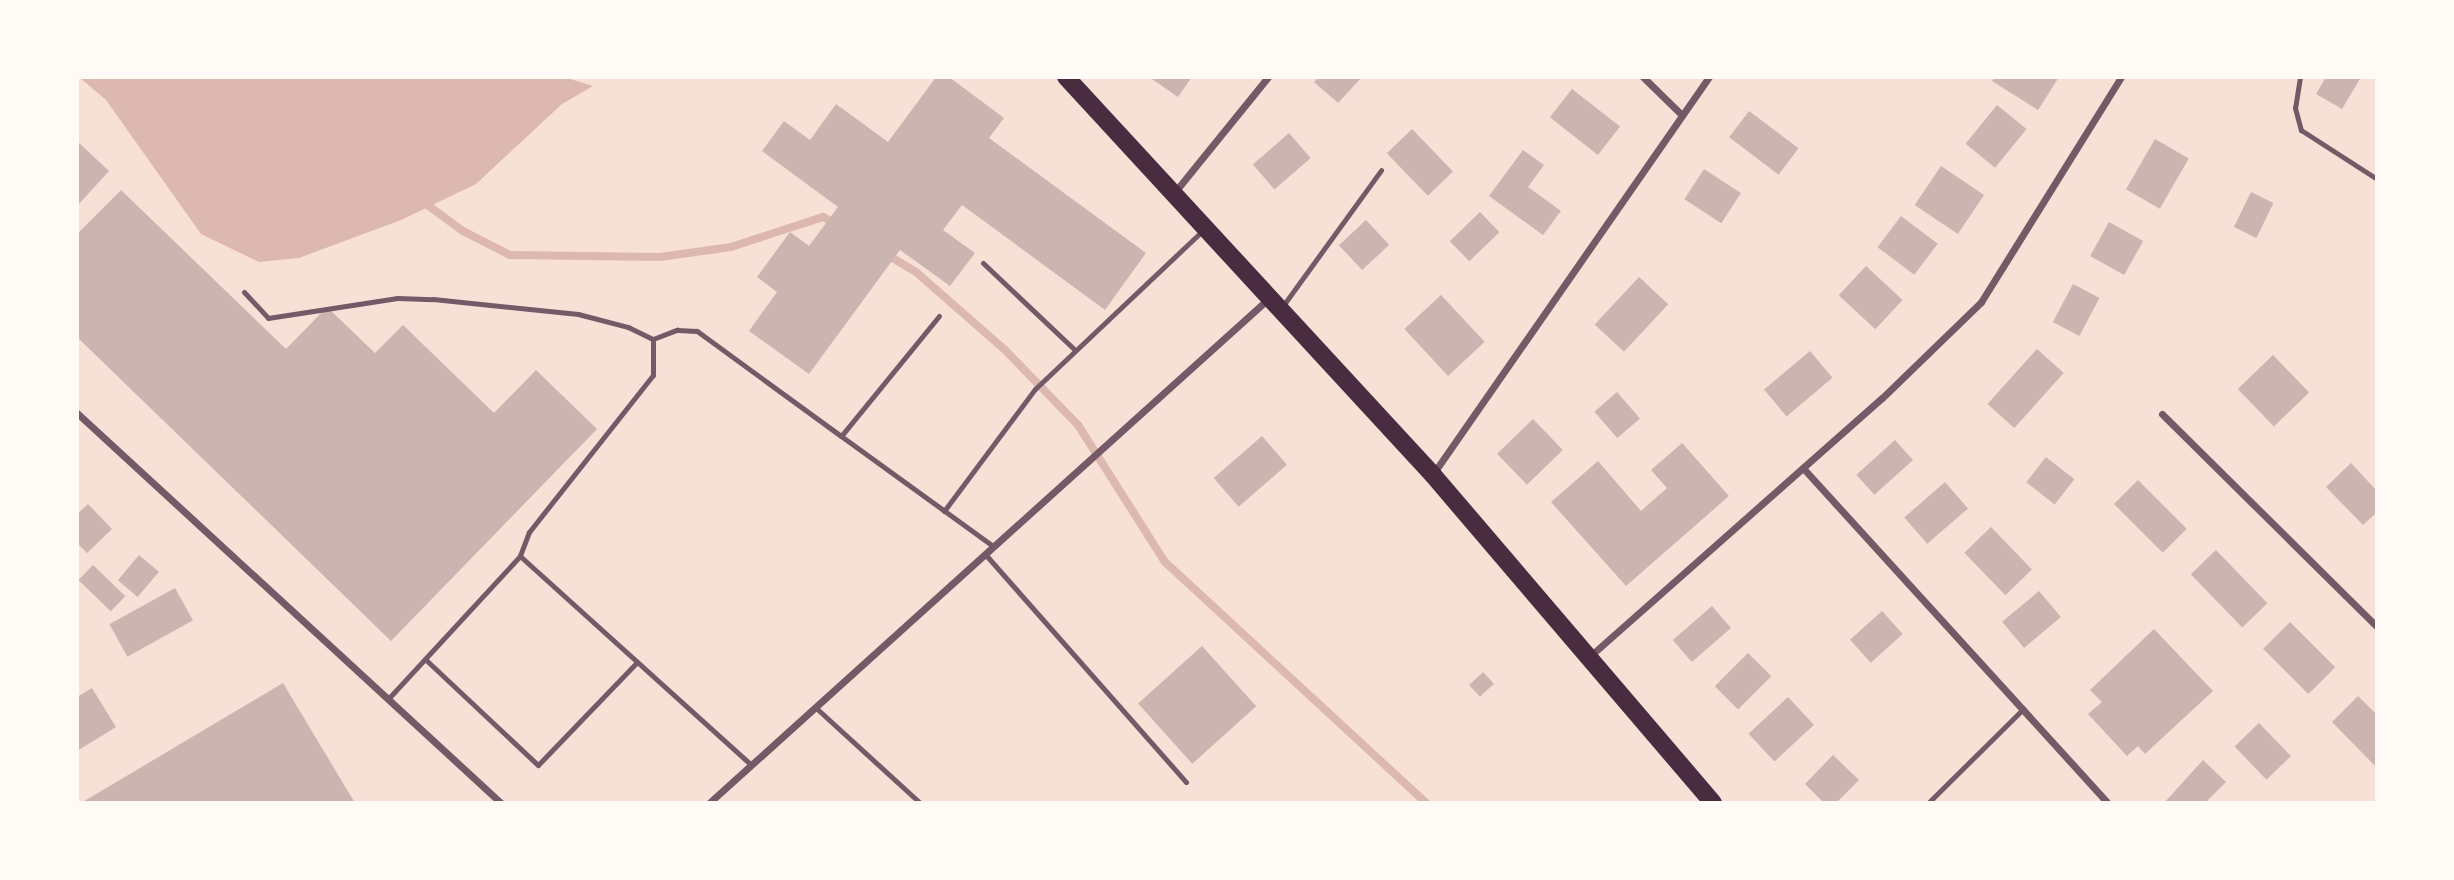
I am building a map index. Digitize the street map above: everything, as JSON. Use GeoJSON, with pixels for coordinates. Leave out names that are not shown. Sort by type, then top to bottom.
{"type":"FeatureCollection","features":[{"type":"Feature","properties":{"kind":"main road"},"geometry":{"type":"LineString","coordinates":[[1066,77],[1433,475],[1713,803]]}},
{"type":"Feature","properties":{"kind":"street"},"geometry":{"type":"LineString","coordinates":[[1173,193],[1268,77]]}},
{"type":"Feature","properties":{"kind":"street"},"geometry":{"type":"LineString","coordinates":[[1643,77],[1682,115]]}},
{"type":"Feature","properties":{"kind":"street"},"geometry":{"type":"LineString","coordinates":[[1433,475],[1709,77]]}},
{"type":"Feature","properties":{"kind":"street"},"geometry":{"type":"LineString","coordinates":[[1588,657],[1803,468],[1981,302],[2121,77]]}},
{"type":"Feature","properties":{"kind":"street"},"geometry":{"type":"LineString","coordinates":[[709,803],[985,554],[1275,304]]}},
{"type":"Feature","properties":{"kind":"street"},"geometry":{"type":"LineString","coordinates":[[77,413],[501,803]]}},
{"type":"Feature","properties":{"kind":"street"},"geometry":{"type":"LineString","coordinates":[[2162,414],[2377,627]]}},
{"type":"Feature","properties":{"kind":"street"},"geometry":{"type":"LineString","coordinates":[[1803,468],[2108,803]]}},
{"type":"Feature","properties":{"kind":"lane"},"geometry":{"type":"LineString","coordinates":[[2300,77],[2295,108],[2301,130],[2377,179]]}},
{"type":"Feature","properties":{"kind":"lane"},"geometry":{"type":"LineString","coordinates":[[1275,304],[1381,170]]}},
{"type":"Feature","properties":{"kind":"lane"},"geometry":{"type":"LineString","coordinates":[[944,510],[1046,377],[1205,228]]}},
{"type":"Feature","properties":{"kind":"lane"},"geometry":{"type":"LineString","coordinates":[[982,263],[1075,350]]}},
{"type":"Feature","properties":{"kind":"lane"},"geometry":{"type":"LineString","coordinates":[[244,292],[268,318],[397,298],[433,299],[578,314],[628,327],[653,339],[677,330],[696,331],[993,547]]}},
{"type":"Feature","properties":{"kind":"lane"},"geometry":{"type":"LineString","coordinates":[[841,436],[939,316]]}},
{"type":"Feature","properties":{"kind":"lane"},"geometry":{"type":"LineString","coordinates":[[388,699],[520,556],[529,532],[653,375],[653,339]]}},
{"type":"Feature","properties":{"kind":"lane"},"geometry":{"type":"LineString","coordinates":[[985,554],[1186,782]]}},
{"type":"Feature","properties":{"kind":"lane"},"geometry":{"type":"LineString","coordinates":[[520,556],[751,765]]}},
{"type":"Feature","properties":{"kind":"lane"},"geometry":{"type":"LineString","coordinates":[[425,659],[538,765],[637,662]]}},
{"type":"Feature","properties":{"kind":"lane"},"geometry":{"type":"LineString","coordinates":[[815,707],[919,803]]}},
{"type":"Feature","properties":{"kind":"lane"},"geometry":{"type":"LineString","coordinates":[[1928,803],[2023,709]]}},
{"type":"Feature","properties":{"kind":"shaded area"},"geometry":{"type":"Polygon","coordinates":[[[79,77],[564,77],[593,86],[562,104],[476,184],[401,220],[299,258],[259,262],[201,234],[106,100],[79,77]]]}},
{"type":"Feature","properties":{"kind":"building"},"geometry":{"type":"Polygon","coordinates":[[[936,77],[949,77],[1004,118],[989,138],[1146,253],[1105,310],[962,205],[943,230],[975,253],[950,286],[900,250],[809,374],[749,331],[777,292],[757,277],[790,232],[809,246],[838,207],[762,151],[784,121],[810,140],[836,104],[888,142],[936,77]]]}},
{"type":"Feature","properties":{"kind":"building"},"geometry":{"type":"Polygon","coordinates":[[[1149,77],[1192,77],[1178,97],[1149,77]]]}},
{"type":"Feature","properties":{"kind":"building"},"geometry":{"type":"Polygon","coordinates":[[[1318,77],[1362,77],[1338,103],[1314,82],[1318,77]]]}},
{"type":"Feature","properties":{"kind":"building"},"geometry":{"type":"Polygon","coordinates":[[[1995,77],[2059,77],[2038,110],[1992,81],[1995,77]]]}},
{"type":"Feature","properties":{"kind":"building"},"geometry":{"type":"Polygon","coordinates":[[[2326,77],[2361,77],[2342,109],[2316,94],[2326,77]]]}},
{"type":"Feature","properties":{"kind":"building"},"geometry":{"type":"Polygon","coordinates":[[[1572,89],[1620,127],[1598,155],[1550,117],[1572,89]]]}},
{"type":"Feature","properties":{"kind":"building"},"geometry":{"type":"Polygon","coordinates":[[[1997,105],[2027,129],[1995,168],[1966,144],[1997,105]]]}},
{"type":"Feature","properties":{"kind":"building"},"geometry":{"type":"Polygon","coordinates":[[[1749,111],[1799,148],[1779,175],[1729,137],[1749,111]]]}},
{"type":"Feature","properties":{"kind":"building"},"geometry":{"type":"Polygon","coordinates":[[[1412,129],[1453,171],[1428,196],[1387,153],[1412,129]]]}},
{"type":"Feature","properties":{"kind":"building"},"geometry":{"type":"Polygon","coordinates":[[[1289,133],[1311,158],[1274,189],[1253,164],[1289,133]]]}},
{"type":"Feature","properties":{"kind":"building"},"geometry":{"type":"Polygon","coordinates":[[[2155,139],[2189,158],[2160,209],[2126,189],[2155,139]]]}},
{"type":"Feature","properties":{"kind":"building"},"geometry":{"type":"Polygon","coordinates":[[[77,141],[109,171],[77,206],[77,141]]]}},
{"type":"Feature","properties":{"kind":"building"},"geometry":{"type":"Polygon","coordinates":[[[1523,150],[1544,165],[1528,187],[1561,211],[1543,235],[1489,196],[1523,150]]]}},
{"type":"Feature","properties":{"kind":"building"},"geometry":{"type":"Polygon","coordinates":[[[1941,166],[1984,195],[1958,234],[1915,205],[1941,166]]]}},
{"type":"Feature","properties":{"kind":"building"},"geometry":{"type":"Polygon","coordinates":[[[1704,169],[1741,193],[1721,223],[1684,199],[1704,169]]]}},
{"type":"Feature","properties":{"kind":"building"},"geometry":{"type":"Polygon","coordinates":[[[121,190],[286,349],[327,307],[375,353],[403,325],[494,413],[536,370],[597,429],[391,641],[77,337],[77,234],[121,190]]]}},
{"type":"Feature","properties":{"kind":"building"},"geometry":{"type":"Polygon","coordinates":[[[2251,192],[2273,203],[2256,238],[2234,227],[2251,192]]]}},
{"type":"Feature","properties":{"kind":"building"},"geometry":{"type":"Polygon","coordinates":[[[1480,212],[1499,232],[1469,261],[1450,241],[1480,212]]]}},
{"type":"Feature","properties":{"kind":"building"},"geometry":{"type":"Polygon","coordinates":[[[1901,216],[1938,244],[1914,275],[1878,247],[1901,216]]]}},
{"type":"Feature","properties":{"kind":"building"},"geometry":{"type":"Polygon","coordinates":[[[1366,220],[1389,245],[1362,270],[1339,245],[1366,220]]]}},
{"type":"Feature","properties":{"kind":"building"},"geometry":{"type":"Polygon","coordinates":[[[2109,222],[2143,241],[2124,275],[2090,256],[2109,222]]]}},
{"type":"Feature","properties":{"kind":"building"},"geometry":{"type":"Polygon","coordinates":[[[1866,266],[1903,300],[1875,329],[1839,295],[1866,266]]]}},
{"type":"Feature","properties":{"kind":"building"},"geometry":{"type":"Polygon","coordinates":[[[1639,277],[1668,304],[1624,352],[1595,325],[1639,277]]]}},
{"type":"Feature","properties":{"kind":"building"},"geometry":{"type":"Polygon","coordinates":[[[2073,284],[2099,298],[2079,336],[2053,322],[2073,284]]]}},
{"type":"Feature","properties":{"kind":"building"},"geometry":{"type":"Polygon","coordinates":[[[1441,295],[1485,342],[1448,376],[1404,329],[1441,295]]]}},
{"type":"Feature","properties":{"kind":"building"},"geometry":{"type":"Polygon","coordinates":[[[2037,349],[2064,373],[2014,428],[1987,404],[2037,349]]]}},
{"type":"Feature","properties":{"kind":"building"},"geometry":{"type":"Polygon","coordinates":[[[1810,351],[1832,378],[1787,416],[1764,390],[1810,351]]]}},
{"type":"Feature","properties":{"kind":"building"},"geometry":{"type":"Polygon","coordinates":[[[2273,355],[2309,392],[2274,426],[2238,389],[2273,355]]]}},
{"type":"Feature","properties":{"kind":"building"},"geometry":{"type":"Polygon","coordinates":[[[1617,392],[1640,418],[1617,438],[1594,412],[1617,392]]]}},
{"type":"Feature","properties":{"kind":"building"},"geometry":{"type":"Polygon","coordinates":[[[1533,419],[1563,450],[1527,485],[1497,454],[1533,419]]]}},
{"type":"Feature","properties":{"kind":"building"},"geometry":{"type":"Polygon","coordinates":[[[1262,436],[1287,465],[1239,507],[1214,478],[1262,436]]]}},
{"type":"Feature","properties":{"kind":"building"},"geometry":{"type":"Polygon","coordinates":[[[1895,440],[1913,460],[1874,495],[1856,475],[1895,440]]]}},
{"type":"Feature","properties":{"kind":"building"},"geometry":{"type":"Polygon","coordinates":[[[1682,443],[1729,496],[1626,586],[1551,502],[1598,461],[1641,511],[1667,488],[1651,470],[1682,443]]]}},
{"type":"Feature","properties":{"kind":"building"},"geometry":{"type":"Polygon","coordinates":[[[2046,457],[2074,479],[2055,504],[2026,482],[2046,457]]]}},
{"type":"Feature","properties":{"kind":"building"},"geometry":{"type":"Polygon","coordinates":[[[2351,463],[2377,491],[2377,512],[2363,525],[2326,487],[2351,463]]]}},
{"type":"Feature","properties":{"kind":"building"},"geometry":{"type":"Polygon","coordinates":[[[2138,480],[2187,529],[2163,553],[2114,504],[2138,480]]]}},
{"type":"Feature","properties":{"kind":"building"},"geometry":{"type":"Polygon","coordinates":[[[1945,482],[1968,508],[1927,544],[1904,517],[1945,482]]]}},
{"type":"Feature","properties":{"kind":"building"},"geometry":{"type":"Polygon","coordinates":[[[88,504],[112,529],[87,553],[77,543],[77,514],[88,504]]]}},
{"type":"Feature","properties":{"kind":"building"},"geometry":{"type":"Polygon","coordinates":[[[1991,527],[2032,569],[2005,595],[1964,553],[1991,527]]]}},
{"type":"Feature","properties":{"kind":"building"},"geometry":{"type":"Polygon","coordinates":[[[2216,550],[2267,603],[2242,628],[2191,574],[2216,550]]]}},
{"type":"Feature","properties":{"kind":"building"},"geometry":{"type":"Polygon","coordinates":[[[139,555],[159,572],[138,597],[118,580],[139,555]]]}},
{"type":"Feature","properties":{"kind":"building"},"geometry":{"type":"Polygon","coordinates":[[[93,565],[125,596],[111,611],[78,580],[93,565]]]}},
{"type":"Feature","properties":{"kind":"building"},"geometry":{"type":"Polygon","coordinates":[[[175,588],[193,620],[127,657],[109,624],[175,588]]]}},
{"type":"Feature","properties":{"kind":"building"},"geometry":{"type":"Polygon","coordinates":[[[2039,591],[2061,617],[2024,648],[2002,622],[2039,591]]]}},
{"type":"Feature","properties":{"kind":"building"},"geometry":{"type":"Polygon","coordinates":[[[1712,606],[1731,628],[1692,662],[1673,640],[1712,606]]]}},
{"type":"Feature","properties":{"kind":"building"},"geometry":{"type":"Polygon","coordinates":[[[1882,611],[1903,634],[1871,663],[1850,640],[1882,611]]]}},
{"type":"Feature","properties":{"kind":"building"},"geometry":{"type":"Polygon","coordinates":[[[2290,622],[2335,667],[2308,694],[2263,649],[2290,622]]]}},
{"type":"Feature","properties":{"kind":"building"},"geometry":{"type":"Polygon","coordinates":[[[2154,629],[2213,691],[2145,754],[2138,746],[2127,756],[2088,714],[2102,702],[2090,690],[2154,629]]]}},
{"type":"Feature","properties":{"kind":"building"},"geometry":{"type":"Polygon","coordinates":[[[1202,646],[1256,706],[1192,764],[1138,704],[1202,646]]]}},
{"type":"Feature","properties":{"kind":"building"},"geometry":{"type":"Polygon","coordinates":[[[1748,653],[1771,676],[1738,710],[1715,686],[1748,653]]]}},
{"type":"Feature","properties":{"kind":"building"},"geometry":{"type":"Polygon","coordinates":[[[1483,672],[1494,684],[1480,697],[1469,685],[1483,672]]]}},
{"type":"Feature","properties":{"kind":"building"},"geometry":{"type":"Polygon","coordinates":[[[283,683],[355,803],[81,803],[283,683]]]}},
{"type":"Feature","properties":{"kind":"building"},"geometry":{"type":"Polygon","coordinates":[[[92,688],[116,727],[77,751],[77,697],[92,688]]]}},
{"type":"Feature","properties":{"kind":"building"},"geometry":{"type":"Polygon","coordinates":[[[2358,696],[2377,715],[2377,768],[2332,722],[2358,696]]]}},
{"type":"Feature","properties":{"kind":"building"},"geometry":{"type":"Polygon","coordinates":[[[1788,697],[1814,725],[1774,762],[1749,734],[1788,697]]]}},
{"type":"Feature","properties":{"kind":"building"},"geometry":{"type":"Polygon","coordinates":[[[2259,723],[2291,756],[2266,780],[2235,747],[2259,723]]]}},
{"type":"Feature","properties":{"kind":"building"},"geometry":{"type":"Polygon","coordinates":[[[1833,755],[1859,780],[1836,803],[1824,803],[1805,784],[1833,755]]]}},
{"type":"Feature","properties":{"kind":"building"},"geometry":{"type":"Polygon","coordinates":[[[2203,760],[2226,782],[2205,803],[2164,803],[2203,760]]]}},
{"type":"Feature","properties":{"kind":"waterway"},"geometry":{"type":"LineString","coordinates":[[418,198],[463,231],[510,255],[660,257],[731,247],[823,217],[836,224]]}},
{"type":"Feature","properties":{"kind":"waterway"},"geometry":{"type":"LineString","coordinates":[[886,254],[916,272],[1005,350],[1078,425],[1165,562],[1426,803]]}}]}
